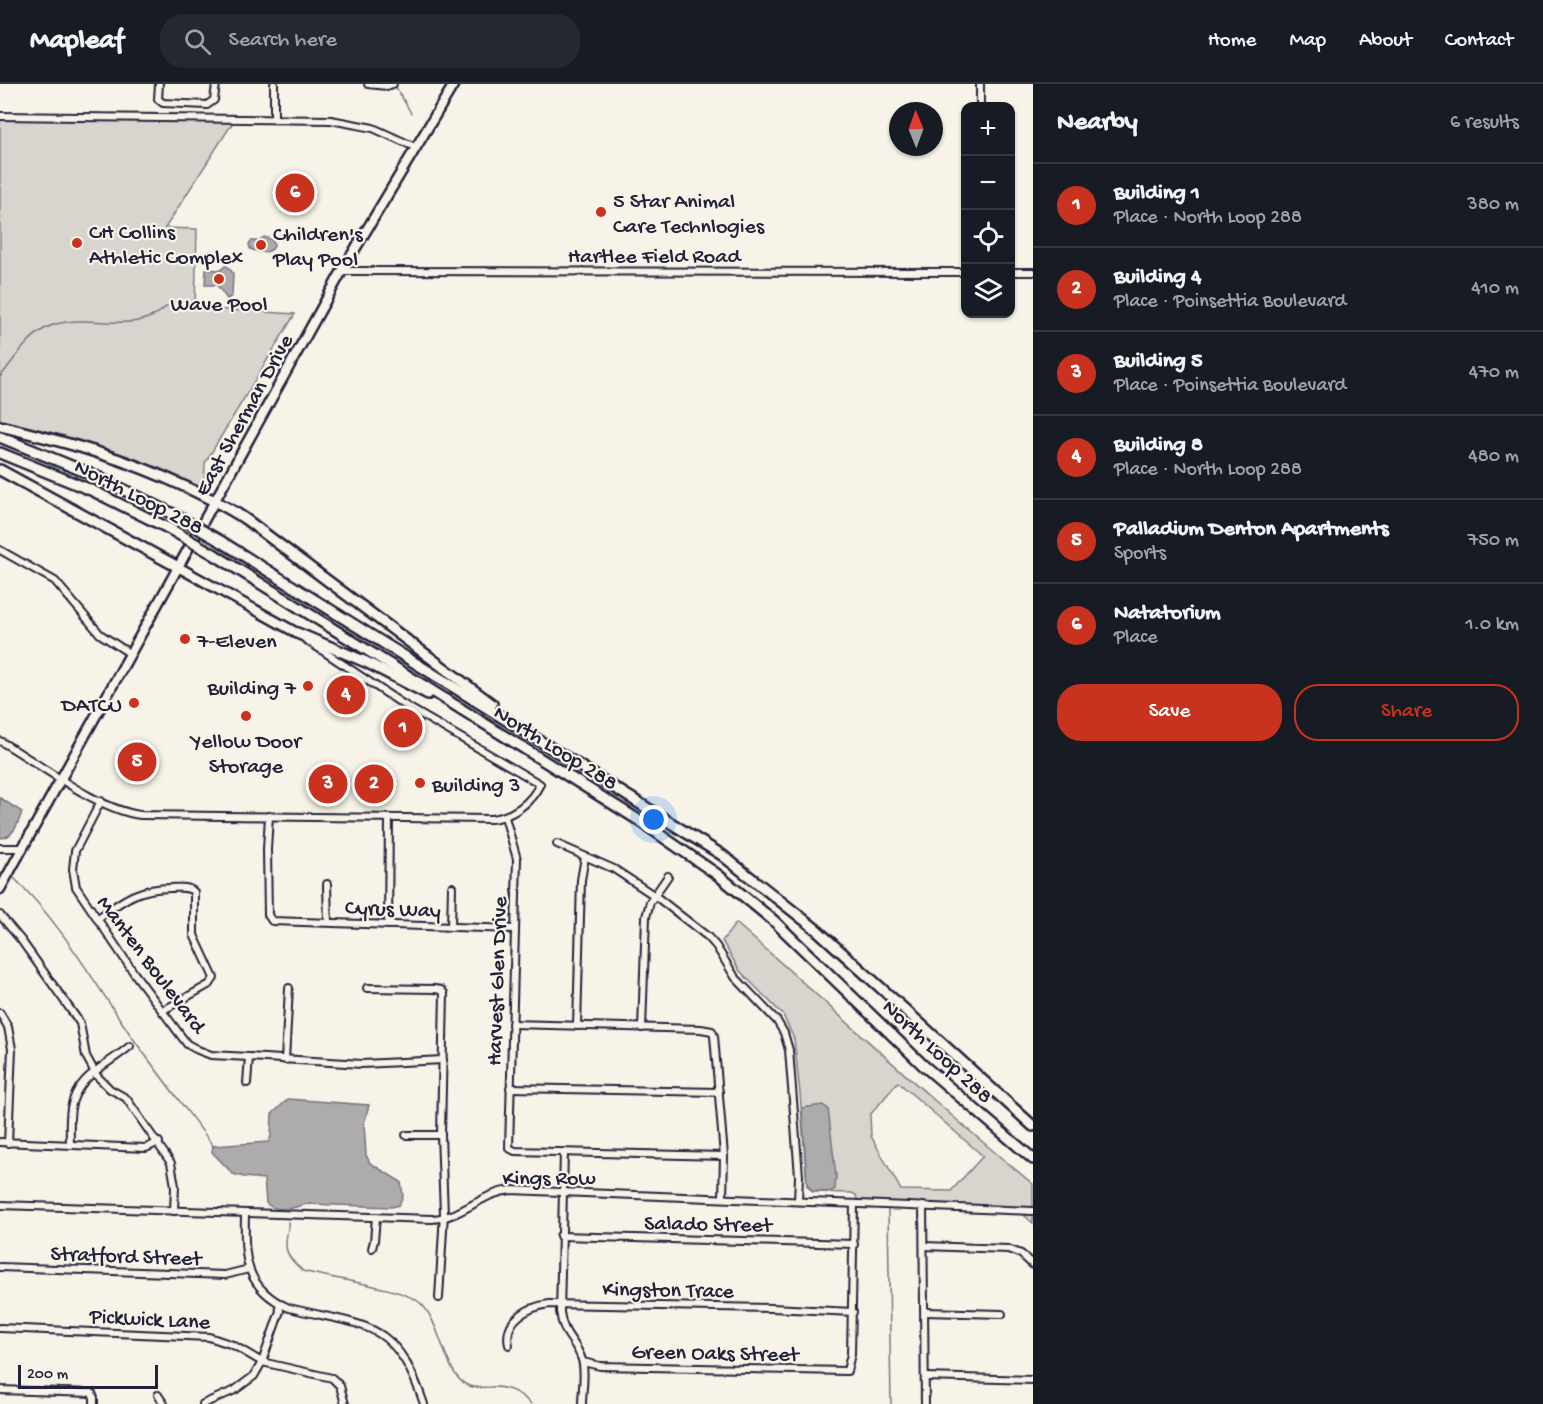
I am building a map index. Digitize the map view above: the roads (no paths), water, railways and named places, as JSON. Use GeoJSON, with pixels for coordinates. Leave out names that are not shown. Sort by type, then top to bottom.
{"type":"FeatureCollection","features":[{"type":"Feature","properties":{"kind":"highway"},"geometry":{"type":"LineString","coordinates":[[0,426],[83,446],[156,473],[214,500],[248,521],[487,700],[504,717]]}},
{"type":"Feature","properties":{"kind":"highway","name":"North Loop 288"},"geometry":{"type":"LineString","coordinates":[[0,437],[98,477],[175,515],[222,542],[722,855],[817,930],[1033,1126]]}},
{"type":"Feature","properties":{"kind":"highway","name":"North Loop 288"},"geometry":{"type":"LineString","coordinates":[[0,453],[91,490],[168,528],[640,820],[734,888],[810,954],[924,1065],[1033,1159]]}},
{"type":"Feature","properties":{"kind":"highway"},"geometry":{"type":"LineString","coordinates":[[0,470],[178,567]]}},
{"type":"Feature","properties":{"kind":"highway"},"geometry":{"type":"LineString","coordinates":[[297,633],[366,662],[481,721]]}},
{"type":"Feature","properties":{"kind":"main road","name":"East Sherman Drive"},"geometry":{"type":"LineString","coordinates":[[0,890],[342,271],[454,84]]}},
{"type":"Feature","properties":{"kind":"main road","name":"North Loop 288"},"geometry":{"type":"LineString","coordinates":[[178,567],[297,633]]}},
{"type":"Feature","properties":{"kind":"street"},"geometry":{"type":"LineString","coordinates":[[159,84],[158,97],[161,102],[207,105],[213,102],[216,84]]}},
{"type":"Feature","properties":{"kind":"street"},"geometry":{"type":"LineString","coordinates":[[274,84],[274,119]]}},
{"type":"Feature","properties":{"kind":"street"},"geometry":{"type":"LineString","coordinates":[[368,84],[386,86],[393,84]]}},
{"type":"Feature","properties":{"kind":"street"},"geometry":{"type":"LineString","coordinates":[[980,84],[980,102]]}},
{"type":"Feature","properties":{"kind":"street"},"geometry":{"type":"LineString","coordinates":[[0,116],[331,120],[356,123],[415,147]]}},
{"type":"Feature","properties":{"kind":"street","name":"Hartlee Field Road"},"geometry":{"type":"LineString","coordinates":[[342,271],[961,272]]}},
{"type":"Feature","properties":{"kind":"street"},"geometry":{"type":"LineString","coordinates":[[1015,272],[1033,272]]}},
{"type":"Feature","properties":{"kind":"street"},"geometry":{"type":"LineString","coordinates":[[0,550],[55,581],[99,634],[129,653]]}},
{"type":"Feature","properties":{"kind":"street","name":"North Loop 288"},"geometry":{"type":"LineString","coordinates":[[297,633],[401,703],[540,784],[521,808],[504,817]]}},
{"type":"Feature","properties":{"kind":"street"},"geometry":{"type":"LineString","coordinates":[[0,741],[101,801],[126,812],[141,815],[483,819],[504,817]]}},
{"type":"Feature","properties":{"kind":"street","name":"Manten Boulevard"},"geometry":{"type":"LineString","coordinates":[[101,801],[76,849],[73,864],[78,892],[183,1040],[195,1049],[211,1055],[249,1058],[362,1064],[443,1060]]}},
{"type":"Feature","properties":{"kind":"street","name":"Cyrus Way"},"geometry":{"type":"LineString","coordinates":[[269,816],[267,849],[270,920],[515,929]]}},
{"type":"Feature","properties":{"kind":"street","name":"Harvest Glen Drive"},"geometry":{"type":"LineString","coordinates":[[504,817],[518,859],[509,1148],[514,1151],[564,1152]]}},
{"type":"Feature","properties":{"kind":"street"},"geometry":{"type":"LineString","coordinates":[[388,924],[389,818]]}},
{"type":"Feature","properties":{"kind":"street"},"geometry":{"type":"LineString","coordinates":[[557,844],[614,869],[654,896],[712,941],[735,977],[772,1014],[781,1027],[789,1050],[799,1176],[798,1201]]}},
{"type":"Feature","properties":{"kind":"street"},"geometry":{"type":"LineString","coordinates":[[0,848],[23,848]]}},
{"type":"Feature","properties":{"kind":"street"},"geometry":{"type":"LineString","coordinates":[[577,1026],[581,880],[585,857]]}},
{"type":"Feature","properties":{"kind":"street"},"geometry":{"type":"LineString","coordinates":[[642,1028],[645,922],[648,907],[668,876]]}},
{"type":"Feature","properties":{"kind":"street"},"geometry":{"type":"LineString","coordinates":[[327,884],[327,922]]}},
{"type":"Feature","properties":{"kind":"street"},"geometry":{"type":"LineString","coordinates":[[451,927],[452,886]]}},
{"type":"Feature","properties":{"kind":"street"},"geometry":{"type":"LineString","coordinates":[[97,919],[128,897],[142,891],[156,888],[189,888],[194,892],[194,935],[214,978],[210,984],[162,1011]]}},
{"type":"Feature","properties":{"kind":"street"},"geometry":{"type":"LineString","coordinates":[[0,915],[17,934],[80,1023],[86,1056],[101,1082],[126,1098],[159,1142],[174,1171],[174,1211]]}},
{"type":"Feature","properties":{"kind":"street"},"geometry":{"type":"LineString","coordinates":[[285,1060],[289,988]]}},
{"type":"Feature","properties":{"kind":"street"},"geometry":{"type":"LineString","coordinates":[[367,988],[435,989],[443,992],[441,1135],[443,1218],[439,1298]]}},
{"type":"Feature","properties":{"kind":"street"},"geometry":{"type":"LineString","coordinates":[[0,1013],[8,1027],[12,1048],[8,1143]]}},
{"type":"Feature","properties":{"kind":"street"},"geometry":{"type":"LineString","coordinates":[[512,1024],[712,1031],[724,1156],[723,1198]]}},
{"type":"Feature","properties":{"kind":"street"},"geometry":{"type":"LineString","coordinates":[[70,1146],[70,1112],[73,1098],[86,1078],[130,1046]]}},
{"type":"Feature","properties":{"kind":"street"},"geometry":{"type":"LineString","coordinates":[[247,1083],[249,1058]]}},
{"type":"Feature","properties":{"kind":"street"},"geometry":{"type":"LineString","coordinates":[[510,1088],[719,1092]]}},
{"type":"Feature","properties":{"kind":"street"},"geometry":{"type":"LineString","coordinates":[[406,1135],[441,1135]]}},
{"type":"Feature","properties":{"kind":"street"},"geometry":{"type":"LineString","coordinates":[[0,1142],[146,1148],[159,1142]]}},
{"type":"Feature","properties":{"kind":"street"},"geometry":{"type":"LineString","coordinates":[[582,1404],[583,1362],[565,1333],[559,1303],[564,1152],[724,1156]]}},
{"type":"Feature","properties":{"kind":"street","name":"Kings Row"},"geometry":{"type":"LineString","coordinates":[[0,1205],[245,1214],[443,1218],[460,1213],[485,1197],[502,1191],[516,1190],[1033,1211]]}},
{"type":"Feature","properties":{"kind":"street"},"geometry":{"type":"LineString","coordinates":[[853,1312],[854,1204]]}},
{"type":"Feature","properties":{"kind":"street"},"geometry":{"type":"LineString","coordinates":[[923,1206],[925,1404]]}},
{"type":"Feature","properties":{"kind":"street"},"geometry":{"type":"LineString","coordinates":[[245,1214],[244,1247],[249,1269],[265,1292],[279,1304],[289,1308],[362,1325],[382,1334],[395,1346],[403,1358],[424,1404]]}},
{"type":"Feature","properties":{"kind":"street"},"geometry":{"type":"LineString","coordinates":[[372,1248],[376,1217]]}},
{"type":"Feature","properties":{"kind":"street","name":"Salado Street"},"geometry":{"type":"LineString","coordinates":[[561,1236],[854,1244]]}},
{"type":"Feature","properties":{"kind":"street"},"geometry":{"type":"LineString","coordinates":[[924,1246],[1008,1249],[1021,1254],[1033,1265]]}},
{"type":"Feature","properties":{"kind":"street","name":"Stratford Street"},"geometry":{"type":"LineString","coordinates":[[0,1267],[225,1275],[249,1269]]}},
{"type":"Feature","properties":{"kind":"street","name":"Kingston Trace"},"geometry":{"type":"LineString","coordinates":[[509,1345],[507,1339],[510,1327],[518,1316],[541,1305],[559,1303],[853,1312]]}},
{"type":"Feature","properties":{"kind":"street"},"geometry":{"type":"LineString","coordinates":[[203,1404],[244,1384],[258,1370],[280,1311],[279,1304]]}},
{"type":"Feature","properties":{"kind":"street","name":"Green Oaks Street"},"geometry":{"type":"LineString","coordinates":[[583,1362],[600,1366],[847,1371],[851,1354],[853,1312]]}},
{"type":"Feature","properties":{"kind":"street"},"geometry":{"type":"LineString","coordinates":[[925,1312],[1002,1314]]}},
{"type":"Feature","properties":{"kind":"street","name":"Pickwick Lane"},"geometry":{"type":"LineString","coordinates":[[0,1328],[208,1336],[233,1345],[262,1362],[332,1378],[340,1386],[345,1404]]}},
{"type":"Feature","properties":{"kind":"street"},"geometry":{"type":"LineString","coordinates":[[925,1377],[1033,1380]]}},
{"type":"Feature","properties":{"kind":"street"},"geometry":{"type":"LineString","coordinates":[[0,1390],[92,1393],[94,1404]]}},
{"type":"Feature","properties":{"kind":"street"},"geometry":{"type":"LineString","coordinates":[[158,1395],[164,1404]]}},
{"type":"Feature","properties":{"kind":"waterway"},"geometry":{"type":"LineString","coordinates":[[396,87],[411,113]]}},
{"type":"Feature","properties":{"kind":"waterway"},"geometry":{"type":"LineString","coordinates":[[0,377],[28,342],[48,327],[78,321],[140,320],[154,315],[167,306]]}},
{"type":"Feature","properties":{"kind":"waterway"},"geometry":{"type":"LineString","coordinates":[[14,878],[49,916],[137,1044],[214,1147]]}},
{"type":"Feature","properties":{"kind":"waterway"},"geometry":{"type":"LineString","coordinates":[[888,1209],[891,1404]]}},
{"type":"Feature","properties":{"kind":"waterway"},"geometry":{"type":"LineString","coordinates":[[288,1222],[287,1251],[293,1262],[303,1271],[397,1292],[419,1302],[433,1321],[448,1359],[459,1379],[473,1387],[507,1389],[522,1396],[531,1404]]}},
{"type":"Feature","properties":{"kind":"place","name":"Natatorium"},"geometry":{"type":"Point","coordinates":[295,193]}},
{"type":"Feature","properties":{"kind":"place","name":"5 Star Animal Care Technlogies"},"geometry":{"type":"Point","coordinates":[601,212]}},
{"type":"Feature","properties":{"kind":"place","name":"CH Collins Athletic Complex"},"geometry":{"type":"Point","coordinates":[77,243]}},
{"type":"Feature","properties":{"kind":"place","name":"Children's Play Pool"},"geometry":{"type":"Point","coordinates":[261,245]}},
{"type":"Feature","properties":{"kind":"place","name":"Wave Pool"},"geometry":{"type":"Point","coordinates":[219,279]}},
{"type":"Feature","properties":{"kind":"place","name":"7-Eleven"},"geometry":{"type":"Point","coordinates":[185,639]}},
{"type":"Feature","properties":{"kind":"place","name":"Building 7"},"geometry":{"type":"Point","coordinates":[308,686]}},
{"type":"Feature","properties":{"kind":"place","name":"Building 8"},"geometry":{"type":"Point","coordinates":[346,695]}},
{"type":"Feature","properties":{"kind":"place","name":"DATCU"},"geometry":{"type":"Point","coordinates":[134,703]}},
{"type":"Feature","properties":{"kind":"place","name":"Yellow Door Storage"},"geometry":{"type":"Point","coordinates":[246,716]}},
{"type":"Feature","properties":{"kind":"place","name":"Building 1"},"geometry":{"type":"Point","coordinates":[403,728]}},
{"type":"Feature","properties":{"kind":"place","name":"Palladium Denton Apartments"},"geometry":{"type":"Point","coordinates":[137,762]}},
{"type":"Feature","properties":{"kind":"place","name":"Building 3"},"geometry":{"type":"Point","coordinates":[420,783]}},
{"type":"Feature","properties":{"kind":"place","name":"Building 5"},"geometry":{"type":"Point","coordinates":[328,784]}},
{"type":"Feature","properties":{"kind":"place","name":"Building 4"},"geometry":{"type":"Point","coordinates":[374,784]}}]}
